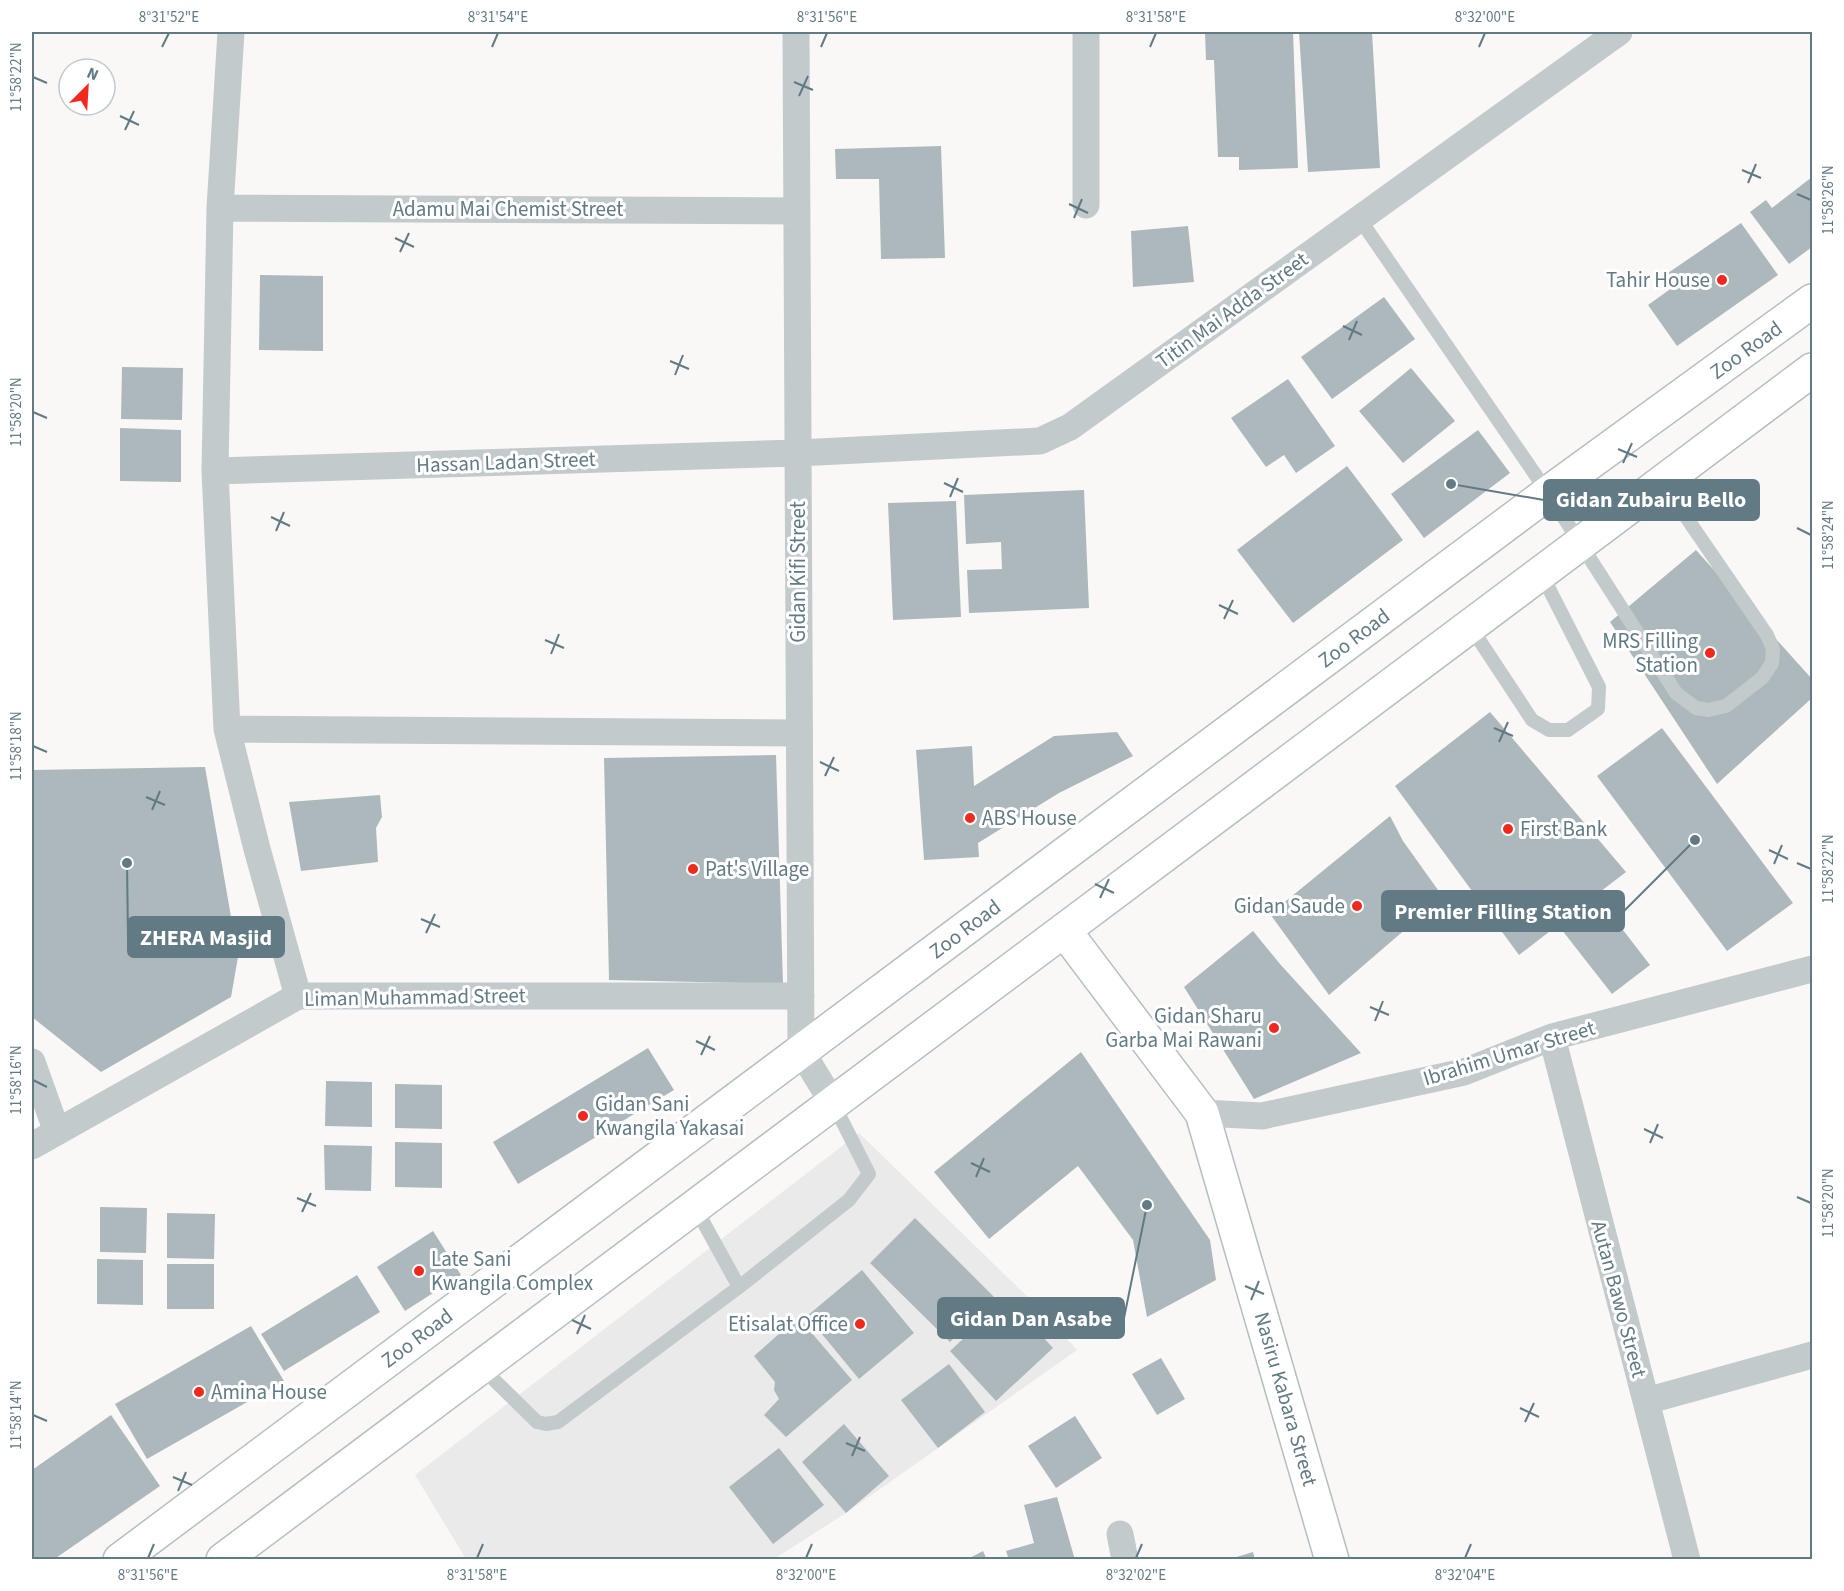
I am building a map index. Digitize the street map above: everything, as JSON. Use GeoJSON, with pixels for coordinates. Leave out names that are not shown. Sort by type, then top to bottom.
{"type":"FeatureCollection","features":[{"type":"Feature","properties":{"kind":"main road","name":"Zoo Road"},"geometry":{"type":"LineString","coordinates":[[120,1560],[1548,492],[1812,301]]}},
{"type":"Feature","properties":{"kind":"main road"},"geometry":{"type":"LineString","coordinates":[[224,1560],[1812,370]]}},
{"type":"Feature","properties":{"kind":"main road","name":"Nasiru Kabara Street"},"geometry":{"type":"LineString","coordinates":[[1064,930],[1202,1113],[1332,1560]]}},
{"type":"Feature","properties":{"kind":"street"},"geometry":{"type":"LineString","coordinates":[[231,32],[220,208],[215,471],[227,729],[257,849],[298,996]]}},
{"type":"Feature","properties":{"kind":"street","name":"Gidan Kifi Street"},"geometry":{"type":"LineString","coordinates":[[796,32],[801,1051]]}},
{"type":"Feature","properties":{"kind":"street"},"geometry":{"type":"LineString","coordinates":[[1086,32],[1086,205]]}},
{"type":"Feature","properties":{"kind":"street","name":"Titin Mai Adda Street"},"geometry":{"type":"LineString","coordinates":[[798,453],[1040,441],[1070,427],[1616,32]]}},
{"type":"Feature","properties":{"kind":"street","name":"Adamu Mai Chemist Street"},"geometry":{"type":"LineString","coordinates":[[220,208],[797,211]]}},
{"type":"Feature","properties":{"kind":"street","name":"Hassan Ladan Street"},"geometry":{"type":"LineString","coordinates":[[215,471],[798,453]]}},
{"type":"Feature","properties":{"kind":"street"},"geometry":{"type":"LineString","coordinates":[[227,729],[799,733]]}},
{"type":"Feature","properties":{"kind":"street","name":"Ibrahim Umar Street"},"geometry":{"type":"LineString","coordinates":[[1202,1113],[1262,1116],[1464,1072],[1552,1037],[1812,969]]}},
{"type":"Feature","properties":{"kind":"street","name":"Liman Muhammad Street"},"geometry":{"type":"LineString","coordinates":[[32,1146],[298,996],[801,996]]}},
{"type":"Feature","properties":{"kind":"street","name":"Autan Bawo Street"},"geometry":{"type":"LineString","coordinates":[[1552,1037],[1687,1560]]}},
{"type":"Feature","properties":{"kind":"street"},"geometry":{"type":"LineString","coordinates":[[801,1051],[833,1103]]}},
{"type":"Feature","properties":{"kind":"street"},"geometry":{"type":"LineString","coordinates":[[32,1062],[57,1132]]}},
{"type":"Feature","properties":{"kind":"street"},"geometry":{"type":"LineString","coordinates":[[1646,1401],[1812,1355]]}},
{"type":"Feature","properties":{"kind":"lane"},"geometry":{"type":"LineString","coordinates":[[1359,218],[1548,492],[1676,693],[1696,708],[1708,710],[1726,706],[1762,678],[1772,663],[1773,649],[1767,635],[1662,482]]}},
{"type":"Feature","properties":{"kind":"lane"},"geometry":{"type":"LineString","coordinates":[[1470,626],[1532,720],[1549,730],[1568,730],[1598,709],[1599,687],[1541,573]]}},
{"type":"Feature","properties":{"kind":"lane"},"geometry":{"type":"LineString","coordinates":[[481,1367],[537,1422],[546,1424],[558,1422],[739,1287],[849,1200],[869,1174],[833,1103]]}},
{"type":"Feature","properties":{"kind":"lane"},"geometry":{"type":"LineString","coordinates":[[695,1206],[739,1287]]}},
{"type":"Feature","properties":{"kind":"shaded area"},"geometry":{"type":"Polygon","coordinates":[[[859,1133],[1039,1308],[1077,1350],[846,1513],[774,1559],[466,1559],[415,1475],[859,1133]]]}},
{"type":"Feature","properties":{"kind":"building"},"geometry":{"type":"Polygon","coordinates":[[[1205,32],[1293,32],[1298,168],[1239,170],[1239,157],[1218,157],[1214,60],[1206,60],[1205,32]]]}},
{"type":"Feature","properties":{"kind":"building"},"geometry":{"type":"Polygon","coordinates":[[[1299,32],[1372,32],[1380,168],[1308,172],[1299,32]]]}},
{"type":"Feature","properties":{"kind":"building"},"geometry":{"type":"Polygon","coordinates":[[[941,146],[945,258],[881,259],[879,179],[836,179],[835,149],[941,146]]]}},
{"type":"Feature","properties":{"kind":"building"},"geometry":{"type":"Polygon","coordinates":[[[1812,177],[1812,247],[1789,264],[1750,212],[1766,200],[1772,208],[1812,177]]]}},
{"type":"Feature","properties":{"kind":"building","name":"Tahir House"},"geometry":{"type":"Polygon","coordinates":[[[1741,223],[1778,275],[1677,346],[1648,305],[1676,285],[1668,273],[1741,223]]]}},
{"type":"Feature","properties":{"kind":"building"},"geometry":{"type":"Polygon","coordinates":[[[1188,226],[1194,282],[1133,287],[1131,231],[1188,226]]]}},
{"type":"Feature","properties":{"kind":"building"},"geometry":{"type":"Polygon","coordinates":[[[260,275],[323,276],[323,351],[259,350],[260,275]]]}},
{"type":"Feature","properties":{"kind":"building"},"geometry":{"type":"Polygon","coordinates":[[[1384,297],[1415,339],[1332,399],[1301,357],[1384,297]]]}},
{"type":"Feature","properties":{"kind":"building"},"geometry":{"type":"Polygon","coordinates":[[[122,367],[183,368],[182,420],[121,419],[122,367]]]}},
{"type":"Feature","properties":{"kind":"building"},"geometry":{"type":"Polygon","coordinates":[[[1411,368],[1455,421],[1403,463],[1359,411],[1411,368]]]}},
{"type":"Feature","properties":{"kind":"building"},"geometry":{"type":"Polygon","coordinates":[[[1288,379],[1335,446],[1296,473],[1284,455],[1266,467],[1231,418],[1288,379]]]}},
{"type":"Feature","properties":{"kind":"building"},"geometry":{"type":"Polygon","coordinates":[[[120,428],[181,430],[181,482],[120,481],[120,428]]]}},
{"type":"Feature","properties":{"kind":"building"},"geometry":{"type":"Polygon","coordinates":[[[1478,430],[1510,473],[1424,538],[1391,494],[1478,430]]]}},
{"type":"Feature","properties":{"kind":"building"},"geometry":{"type":"Polygon","coordinates":[[[1347,466],[1403,540],[1293,623],[1237,550],[1347,466]]]}},
{"type":"Feature","properties":{"kind":"building"},"geometry":{"type":"Polygon","coordinates":[[[1084,490],[1089,608],[969,613],[967,570],[1002,569],[1001,542],[966,544],[964,495],[1084,490]]]}},
{"type":"Feature","properties":{"kind":"building"},"geometry":{"type":"Polygon","coordinates":[[[956,501],[961,617],[893,620],[888,503],[956,501]]]}},
{"type":"Feature","properties":{"kind":"building","name":"MRS Filling Station"},"geometry":{"type":"Polygon","coordinates":[[[1696,550],[1812,679],[1812,698],[1717,784],[1610,622],[1696,550]]]}},
{"type":"Feature","properties":{"kind":"building","name":"First Bank"},"geometry":{"type":"Polygon","coordinates":[[[1490,712],[1626,872],[1596,895],[1650,965],[1612,994],[1558,925],[1519,955],[1395,786],[1490,712]]]}},
{"type":"Feature","properties":{"kind":"building"},"geometry":{"type":"Polygon","coordinates":[[[1662,728],[1793,903],[1727,951],[1597,776],[1662,728]]]}},
{"type":"Feature","properties":{"kind":"building","name":"ABS House"},"geometry":{"type":"Polygon","coordinates":[[[1117,732],[1133,756],[1059,793],[978,843],[979,857],[924,860],[916,750],[972,746],[974,786],[1054,736],[1117,732]]]}},
{"type":"Feature","properties":{"kind":"building","name":"Pat's Village"},"geometry":{"type":"Polygon","coordinates":[[[776,755],[783,984],[609,980],[604,758],[776,755]]]}},
{"type":"Feature","properties":{"kind":"building"},"geometry":{"type":"Polygon","coordinates":[[[205,767],[238,957],[231,997],[101,1072],[32,1017],[32,770],[205,767]]]}},
{"type":"Feature","properties":{"kind":"building"},"geometry":{"type":"Polygon","coordinates":[[[380,795],[382,817],[376,828],[378,862],[301,871],[289,802],[380,795]]]}},
{"type":"Feature","properties":{"kind":"building","name":"Gidan Saude"},"geometry":{"type":"Polygon","coordinates":[[[1390,816],[1403,841],[1443,897],[1329,995],[1270,914],[1390,816]]]}},
{"type":"Feature","properties":{"kind":"building","name":"Gidan Sharu Garba Mai Rawani"},"geometry":{"type":"Polygon","coordinates":[[[1253,931],[1361,1053],[1254,1099],[1184,987],[1253,931]]]}},
{"type":"Feature","properties":{"kind":"building","name":"Gidan Sani Kwangila Yakasai"},"geometry":{"type":"Polygon","coordinates":[[[648,1048],[674,1090],[518,1184],[493,1142],[648,1048]]]}},
{"type":"Feature","properties":{"kind":"building"},"geometry":{"type":"Polygon","coordinates":[[[1081,1052],[1210,1240],[1216,1280],[1147,1317],[1133,1240],[1078,1166],[989,1239],[934,1172],[1081,1052]]]}},
{"type":"Feature","properties":{"kind":"building"},"geometry":{"type":"Polygon","coordinates":[[[326,1081],[372,1082],[372,1127],[325,1126],[326,1081]]]}},
{"type":"Feature","properties":{"kind":"building"},"geometry":{"type":"Polygon","coordinates":[[[395,1084],[442,1085],[442,1129],[395,1128],[395,1084]]]}},
{"type":"Feature","properties":{"kind":"building"},"geometry":{"type":"Polygon","coordinates":[[[395,1142],[442,1143],[442,1188],[395,1187],[395,1142]]]}},
{"type":"Feature","properties":{"kind":"building"},"geometry":{"type":"Polygon","coordinates":[[[324,1145],[372,1146],[371,1191],[325,1190],[324,1145]]]}},
{"type":"Feature","properties":{"kind":"building"},"geometry":{"type":"Polygon","coordinates":[[[100,1207],[147,1208],[146,1253],[100,1252],[100,1207]]]}},
{"type":"Feature","properties":{"kind":"building"},"geometry":{"type":"Polygon","coordinates":[[[167,1213],[215,1214],[214,1259],[167,1258],[167,1213]]]}},
{"type":"Feature","properties":{"kind":"building"},"geometry":{"type":"Polygon","coordinates":[[[915,1218],[994,1297],[950,1342],[870,1263],[915,1218]]]}},
{"type":"Feature","properties":{"kind":"building","name":"Late Sani Kwangila Complex"},"geometry":{"type":"Polygon","coordinates":[[[433,1231],[461,1275],[405,1311],[377,1267],[433,1231]]]}},
{"type":"Feature","properties":{"kind":"building"},"geometry":{"type":"Polygon","coordinates":[[[97,1259],[143,1260],[143,1305],[97,1304],[97,1259]]]}},
{"type":"Feature","properties":{"kind":"building"},"geometry":{"type":"Polygon","coordinates":[[[167,1264],[214,1264],[214,1309],[167,1309],[167,1264]]]}},
{"type":"Feature","properties":{"kind":"building","name":"Etisalat Office"},"geometry":{"type":"Polygon","coordinates":[[[862,1270],[914,1333],[859,1379],[807,1316],[862,1270]]]}},
{"type":"Feature","properties":{"kind":"building"},"geometry":{"type":"Polygon","coordinates":[[[357,1275],[380,1312],[284,1371],[261,1334],[357,1275]]]}},
{"type":"Feature","properties":{"kind":"building"},"geometry":{"type":"Polygon","coordinates":[[[1007,1298],[1053,1348],[996,1401],[950,1351],[1007,1298]]]}},
{"type":"Feature","properties":{"kind":"building"},"geometry":{"type":"Polygon","coordinates":[[[798,1317],[852,1380],[786,1437],[764,1415],[779,1399],[774,1390],[775,1382],[754,1356],[798,1317]]]}},
{"type":"Feature","properties":{"kind":"building","name":"Amina House"},"geometry":{"type":"Polygon","coordinates":[[[251,1326],[284,1381],[147,1459],[115,1404],[251,1326]]]}},
{"type":"Feature","properties":{"kind":"building"},"geometry":{"type":"Polygon","coordinates":[[[1161,1358],[1185,1399],[1157,1415],[1132,1374],[1161,1358]]]}},
{"type":"Feature","properties":{"kind":"building"},"geometry":{"type":"Polygon","coordinates":[[[949,1364],[985,1412],[938,1448],[901,1400],[949,1364]]]}},
{"type":"Feature","properties":{"kind":"building"},"geometry":{"type":"Polygon","coordinates":[[[111,1415],[160,1486],[53,1560],[32,1560],[32,1470],[111,1415]]]}},
{"type":"Feature","properties":{"kind":"building"},"geometry":{"type":"Polygon","coordinates":[[[1075,1416],[1102,1458],[1056,1488],[1028,1446],[1075,1416]]]}},
{"type":"Feature","properties":{"kind":"building"},"geometry":{"type":"Polygon","coordinates":[[[844,1424],[889,1476],[846,1513],[802,1462],[844,1424]]]}},
{"type":"Feature","properties":{"kind":"building"},"geometry":{"type":"Polygon","coordinates":[[[779,1448],[824,1505],[773,1544],[729,1487],[779,1448]]]}},
{"type":"Feature","properties":{"kind":"building"},"geometry":{"type":"Polygon","coordinates":[[[1057,1497],[1075,1560],[1009,1560],[1006,1551],[1034,1543],[1024,1505],[1057,1497]]]}},
{"type":"Feature","properties":{"kind":"building"},"geometry":{"type":"Polygon","coordinates":[[[983,1551],[987,1560],[966,1560],[983,1551]]]}},
{"type":"Feature","properties":{"kind":"building"},"geometry":{"type":"Polygon","coordinates":[[[1253,1552],[1255,1560],[1230,1560],[1230,1559],[1253,1552]]]}},
{"type":"Feature","properties":{"kind":"place","name":"Tahir House"},"geometry":{"type":"Point","coordinates":[1722,280]}},
{"type":"Feature","properties":{"kind":"place","name":"Gidan Zubairu Bello"},"geometry":{"type":"Point","coordinates":[1451,484]}},
{"type":"Feature","properties":{"kind":"place","name":"MRS Filling Station"},"geometry":{"type":"Point","coordinates":[1710,653]}},
{"type":"Feature","properties":{"kind":"place","name":"ABS House"},"geometry":{"type":"Point","coordinates":[970,818]}},
{"type":"Feature","properties":{"kind":"place","name":"First Bank"},"geometry":{"type":"Point","coordinates":[1508,829]}},
{"type":"Feature","properties":{"kind":"place","name":"Premier Filling Station"},"geometry":{"type":"Point","coordinates":[1695,840]}},
{"type":"Feature","properties":{"kind":"place","name":"ZHERA Masjid"},"geometry":{"type":"Point","coordinates":[127,863]}},
{"type":"Feature","properties":{"kind":"place","name":"Pat's Village"},"geometry":{"type":"Point","coordinates":[693,869]}},
{"type":"Feature","properties":{"kind":"place","name":"Gidan Saude"},"geometry":{"type":"Point","coordinates":[1357,906]}},
{"type":"Feature","properties":{"kind":"place","name":"Gidan Sharu Garba Mai Rawani"},"geometry":{"type":"Point","coordinates":[1274,1028]}},
{"type":"Feature","properties":{"kind":"place","name":"Gidan Sani Kwangila Yakasai"},"geometry":{"type":"Point","coordinates":[583,1116]}},
{"type":"Feature","properties":{"kind":"place","name":"Gidan Dan Asabe"},"geometry":{"type":"Point","coordinates":[1147,1205]}},
{"type":"Feature","properties":{"kind":"place","name":"Late Sani Kwangila Complex"},"geometry":{"type":"Point","coordinates":[419,1271]}},
{"type":"Feature","properties":{"kind":"place","name":"Etisalat Office"},"geometry":{"type":"Point","coordinates":[860,1324]}},
{"type":"Feature","properties":{"kind":"place","name":"Amina House"},"geometry":{"type":"Point","coordinates":[199,1392]}}]}
